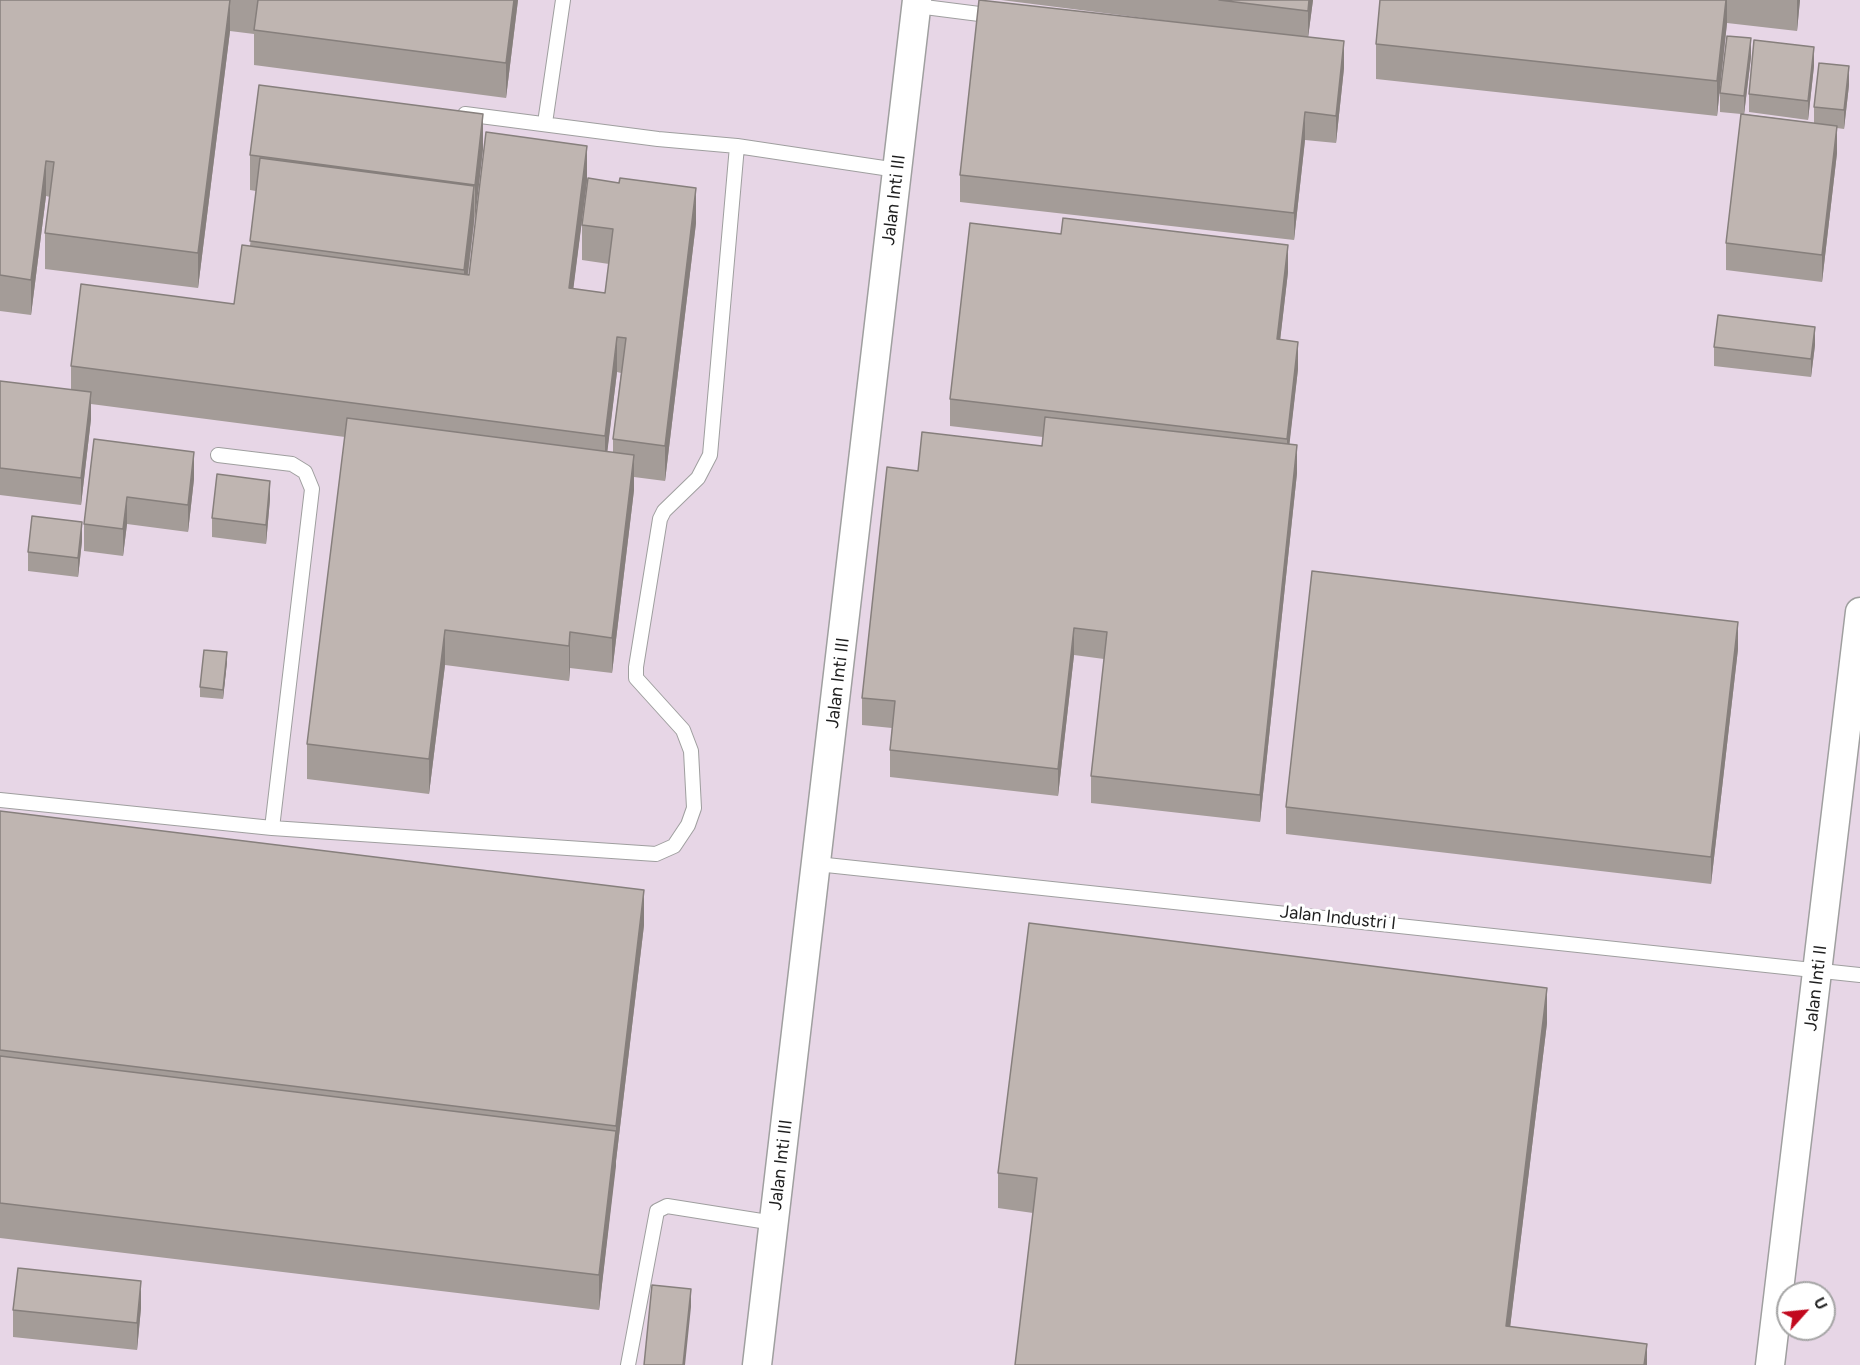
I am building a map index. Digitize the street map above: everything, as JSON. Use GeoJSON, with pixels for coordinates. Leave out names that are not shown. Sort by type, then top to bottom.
{"type":"FeatureCollection","features":[{"type":"Feature","properties":{"kind":"street","name":"Jalan Inti III"},"geometry":{"type":"LineString","coordinates":[[757,1365],[917,3]]}},
{"type":"Feature","properties":{"kind":"street","name":"Jalan Inti II"},"geometry":{"type":"LineString","coordinates":[[1770,1365],[1818,970],[1855,700],[1860,612]]}},
{"type":"Feature","properties":{"kind":"lane"},"geometry":{"type":"LineString","coordinates":[[545,123],[563,0]]}},
{"type":"Feature","properties":{"kind":"lane"},"geometry":{"type":"LineString","coordinates":[[917,3],[1012,18]]}},
{"type":"Feature","properties":{"kind":"lane"},"geometry":{"type":"LineString","coordinates":[[450,112],[658,139],[737,146],[897,170]]}},
{"type":"Feature","properties":{"kind":"lane"},"geometry":{"type":"LineString","coordinates":[[0,800],[272,828],[656,854],[674,846],[688,825],[694,808],[691,751],[683,730],[636,678],[636,667],[660,519],[664,511],[698,478],[710,455],[737,146]]}},
{"type":"Feature","properties":{"kind":"lane"},"geometry":{"type":"LineString","coordinates":[[218,455],[292,464],[305,472],[312,489],[272,828]]}},
{"type":"Feature","properties":{"kind":"lane","name":"Jalan Industri I"},"geometry":{"type":"LineString","coordinates":[[817,864],[1860,975]]}},
{"type":"Feature","properties":{"kind":"lane"},"geometry":{"type":"LineString","coordinates":[[628,1365],[657,1211],[667,1206],[774,1223]]}},
{"type":"Feature","properties":{"kind":"shaded area"},"geometry":{"type":"Polygon","coordinates":[[[0,0],[1860,0],[1860,1365],[0,1365],[0,0]]]}},
{"type":"Feature","properties":{"kind":"building"},"geometry":{"type":"Polygon","coordinates":[[[0,0],[230,0],[198,253],[45,233],[54,162],[46,161],[31,280],[0,275],[0,0]]]}},
{"type":"Feature","properties":{"kind":"building"},"geometry":{"type":"Polygon","coordinates":[[[258,0],[514,0],[506,63],[254,30],[258,0]]]}},
{"type":"Feature","properties":{"kind":"building"},"geometry":{"type":"Polygon","coordinates":[[[979,0],[1344,41],[1336,116],[1305,112],[1294,213],[960,175],[979,0]]]}},
{"type":"Feature","properties":{"kind":"building"},"geometry":{"type":"Polygon","coordinates":[[[1219,0],[1309,0],[1308,11],[1219,0]]]}},
{"type":"Feature","properties":{"kind":"building"},"geometry":{"type":"Polygon","coordinates":[[[1380,0],[1726,0],[1717,81],[1376,44],[1380,0]]]}},
{"type":"Feature","properties":{"kind":"building"},"geometry":{"type":"Polygon","coordinates":[[[1727,36],[1751,38],[1744,96],[1720,93],[1727,36]]]}},
{"type":"Feature","properties":{"kind":"building"},"geometry":{"type":"Polygon","coordinates":[[[1754,40],[1814,47],[1808,101],[1749,94],[1754,40]]]}},
{"type":"Feature","properties":{"kind":"building"},"geometry":{"type":"Polygon","coordinates":[[[1819,63],[1849,66],[1844,110],[1814,107],[1819,63]]]}},
{"type":"Feature","properties":{"kind":"building"},"geometry":{"type":"Polygon","coordinates":[[[259,85],[483,114],[475,185],[250,155],[259,85]]]}},
{"type":"Feature","properties":{"kind":"building"},"geometry":{"type":"Polygon","coordinates":[[[1741,114],[1837,126],[1822,255],[1726,243],[1741,114]]]}},
{"type":"Feature","properties":{"kind":"building"},"geometry":{"type":"Polygon","coordinates":[[[486,132],[587,146],[569,288],[605,293],[613,229],[582,225],[588,178],[619,183],[620,178],[696,188],[665,446],[613,439],[626,338],[617,337],[605,436],[71,366],[81,284],[234,304],[242,245],[469,275],[486,132]]]}},
{"type":"Feature","properties":{"kind":"building"},"geometry":{"type":"Polygon","coordinates":[[[260,158],[474,186],[464,270],[250,241],[260,158]]]}},
{"type":"Feature","properties":{"kind":"building"},"geometry":{"type":"Polygon","coordinates":[[[1063,218],[1288,245],[1277,339],[1298,342],[1287,439],[950,399],[970,223],[1061,234],[1063,218]]]}},
{"type":"Feature","properties":{"kind":"building"},"geometry":{"type":"Polygon","coordinates":[[[1718,315],[1815,327],[1811,359],[1714,347],[1718,315]]]}},
{"type":"Feature","properties":{"kind":"building"},"geometry":{"type":"Polygon","coordinates":[[[0,381],[91,392],[81,478],[0,468],[0,381]]]}},
{"type":"Feature","properties":{"kind":"building"},"geometry":{"type":"Polygon","coordinates":[[[1045,417],[1297,445],[1260,795],[1091,776],[1107,632],[1074,628],[1058,769],[890,750],[895,701],[862,698],[887,467],[918,471],[922,432],[1042,446],[1045,417]]]}},
{"type":"Feature","properties":{"kind":"building"},"geometry":{"type":"Polygon","coordinates":[[[347,418],[634,455],[612,638],[570,632],[569,646],[445,630],[429,759],[307,744],[347,418]]]}},
{"type":"Feature","properties":{"kind":"building"},"geometry":{"type":"Polygon","coordinates":[[[94,439],[194,452],[188,505],[127,497],[123,529],[84,524],[94,439]]]}},
{"type":"Feature","properties":{"kind":"building"},"geometry":{"type":"Polygon","coordinates":[[[217,474],[270,481],[266,525],[212,518],[217,474]]]}},
{"type":"Feature","properties":{"kind":"building"},"geometry":{"type":"Polygon","coordinates":[[[32,516],[82,522],[78,558],[28,552],[32,516]]]}},
{"type":"Feature","properties":{"kind":"building"},"geometry":{"type":"Polygon","coordinates":[[[1312,571],[1738,622],[1711,857],[1286,807],[1312,571]]]}},
{"type":"Feature","properties":{"kind":"building"},"geometry":{"type":"Polygon","coordinates":[[[204,650],[227,652],[223,690],[200,687],[204,650]]]}},
{"type":"Feature","properties":{"kind":"building"},"geometry":{"type":"Polygon","coordinates":[[[0,811],[644,890],[616,1126],[0,1050],[0,811]]]}},
{"type":"Feature","properties":{"kind":"building"},"geometry":{"type":"Polygon","coordinates":[[[1029,923],[1547,988],[1506,1326],[1647,1344],[1644,1365],[1015,1365],[1037,1178],[998,1173],[1029,923]]]}},
{"type":"Feature","properties":{"kind":"building"},"geometry":{"type":"Polygon","coordinates":[[[0,1056],[616,1131],[599,1275],[0,1203],[0,1056]]]}},
{"type":"Feature","properties":{"kind":"building"},"geometry":{"type":"Polygon","coordinates":[[[18,1268],[141,1281],[137,1323],[13,1310],[18,1268]]]}},
{"type":"Feature","properties":{"kind":"building"},"geometry":{"type":"Polygon","coordinates":[[[652,1285],[691,1289],[683,1365],[644,1365],[652,1285]]]}}]}
